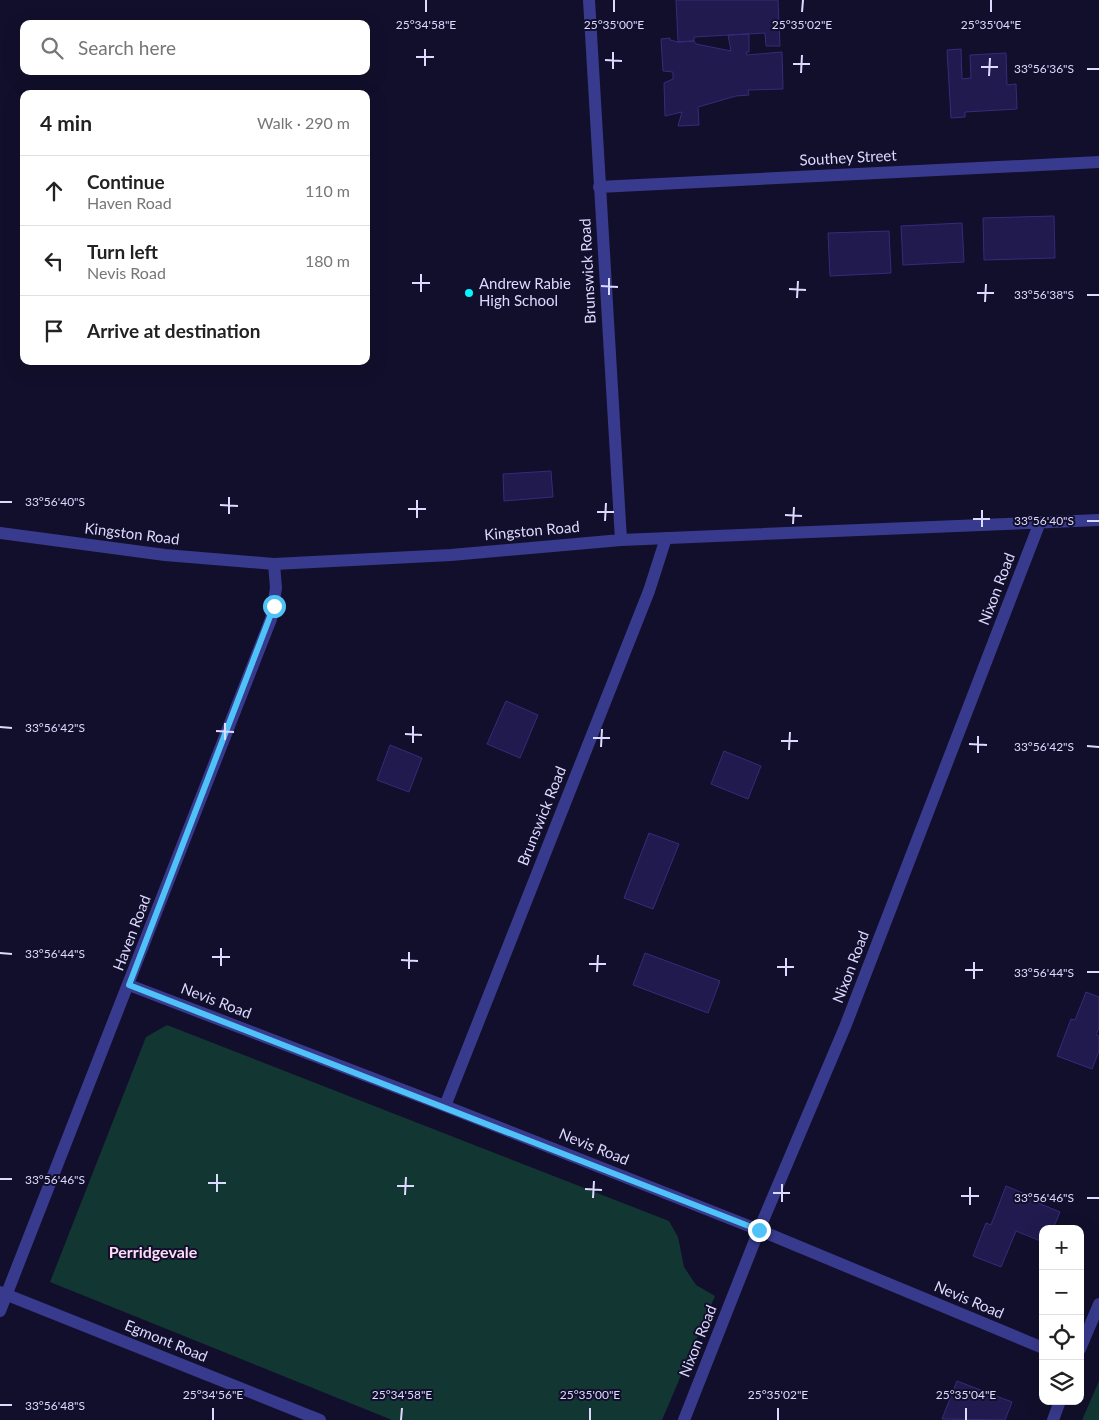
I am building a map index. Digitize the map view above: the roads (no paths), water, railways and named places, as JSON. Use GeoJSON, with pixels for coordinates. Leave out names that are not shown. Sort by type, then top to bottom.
{"type":"FeatureCollection","features":[{"type":"Feature","properties":{"kind":"street","name":"Brunswick Road"},"geometry":{"type":"LineString","coordinates":[[589,0],[621,540]]}},
{"type":"Feature","properties":{"kind":"street","name":"Southey Street"},"geometry":{"type":"LineString","coordinates":[[599,187],[1099,162]]}},
{"type":"Feature","properties":{"kind":"street","name":"Kingston Road"},"geometry":{"type":"LineString","coordinates":[[0,533],[165,555],[274,564],[451,555],[621,540],[1099,520]]}},
{"type":"Feature","properties":{"kind":"street","name":"Nixon Road"},"geometry":{"type":"LineString","coordinates":[[684,1420],[759,1230],[845,1027],[1040,522]]}},
{"type":"Feature","properties":{"kind":"street","name":"Brunswick Road"},"geometry":{"type":"LineString","coordinates":[[445,1106],[649,591],[666,538]]}},
{"type":"Feature","properties":{"kind":"street","name":"Haven Road"},"geometry":{"type":"LineString","coordinates":[[0,1311],[3,1293],[129,985],[271,619],[276,588],[274,564]]}},
{"type":"Feature","properties":{"kind":"street","name":"Nevis Road"},"geometry":{"type":"LineString","coordinates":[[129,985],[445,1106],[759,1230],[1039,1346]]}},
{"type":"Feature","properties":{"kind":"street","name":"Egmont Road"},"geometry":{"type":"LineString","coordinates":[[3,1293],[320,1420]]}},
{"type":"Feature","properties":{"kind":"street"},"geometry":{"type":"LineString","coordinates":[[1084,1340],[1099,1304]]}},
{"type":"Feature","properties":{"kind":"street"},"geometry":{"type":"LineString","coordinates":[[1053,1420],[1059,1405]]}},
{"type":"Feature","properties":{"kind":"place","name":"Andrew Rabie High School"},"geometry":{"type":"Point","coordinates":[469,293]}},
{"type":"Feature","properties":{"kind":"district","name":"Perridgevale"},"geometry":{"type":"Point","coordinates":[153,1252]}}]}
